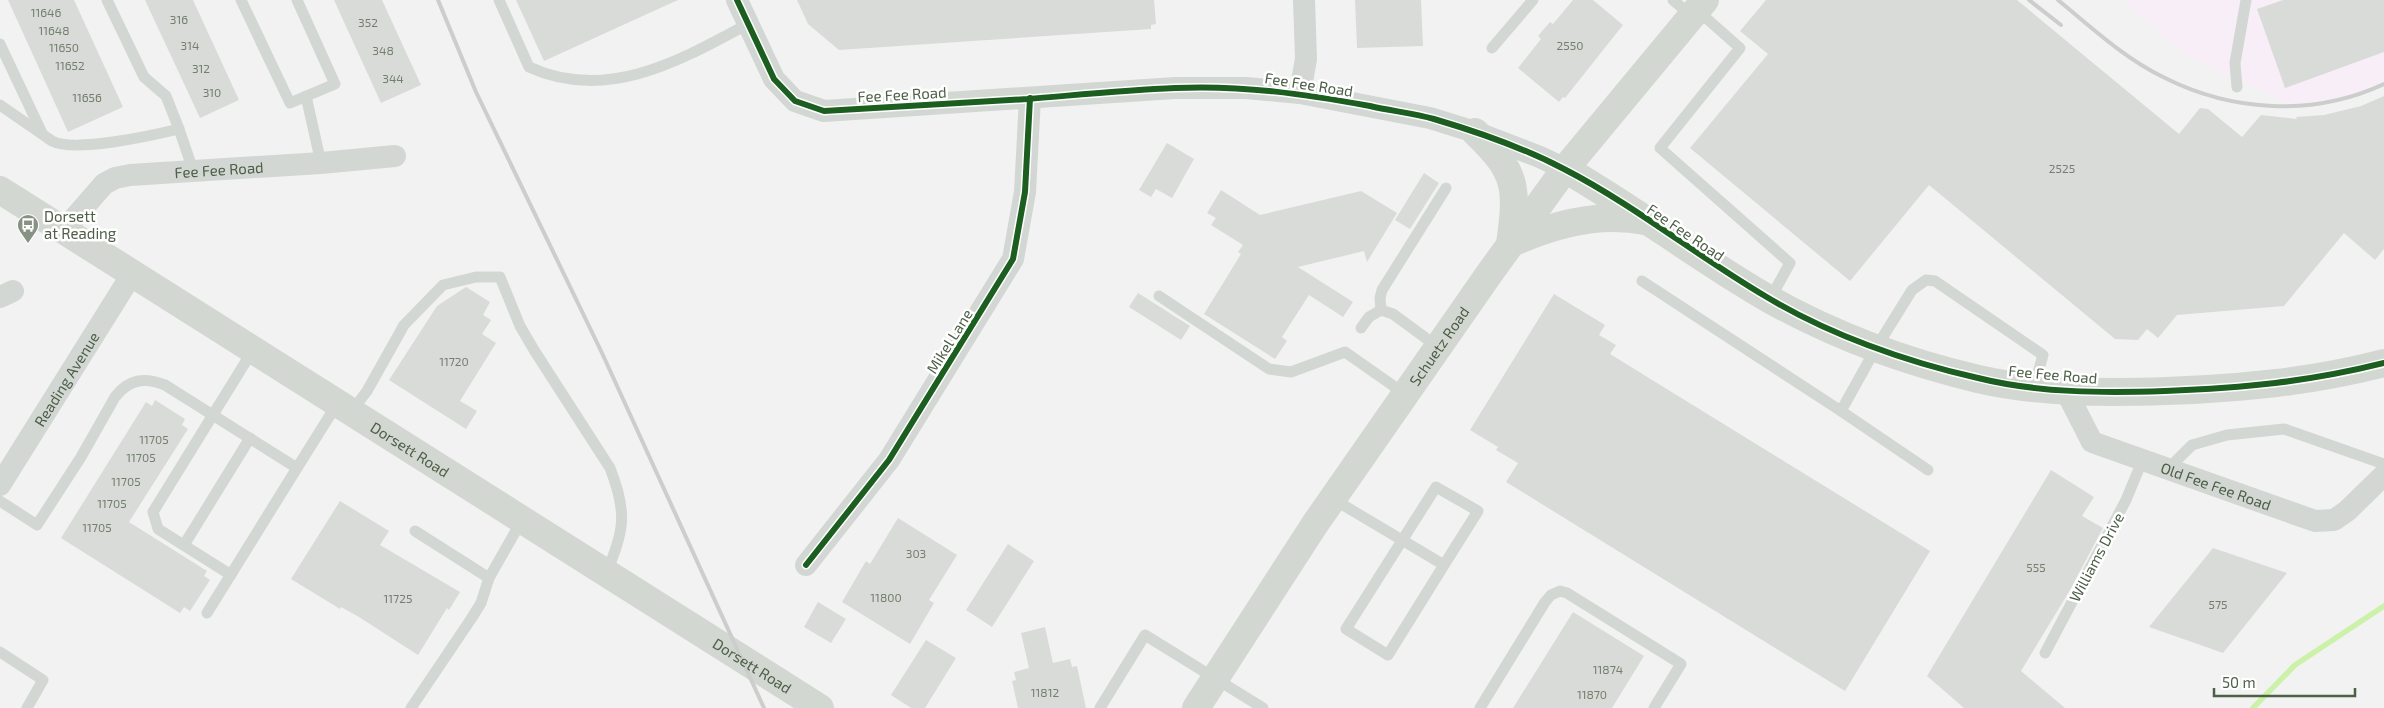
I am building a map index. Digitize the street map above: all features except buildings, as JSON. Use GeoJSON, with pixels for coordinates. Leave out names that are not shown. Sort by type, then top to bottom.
{"type":"FeatureCollection","features":[{"type":"Feature","properties":{"kind":"main road","name":"Schuetz Road"},"geometry":{"type":"LineString","coordinates":[[1196,708],[1333,498],[1510,244],[1565,169],[1692,6]]}},
{"type":"Feature","properties":{"kind":"main road"},"geometry":{"type":"LineString","coordinates":[[1475,132],[1498,154],[1513,179],[1514,220],[1510,244]]}},
{"type":"Feature","properties":{"kind":"main road","name":"Fee Fee Road"},"geometry":{"type":"LineString","coordinates":[[1565,169],[1770,300],[1829,330],[1876,348],[1978,379],[2065,390],[2118,392],[2245,388],[2328,377],[2384,363]]}},
{"type":"Feature","properties":{"kind":"main road","name":"Dorsett Road"},"geometry":{"type":"LineString","coordinates":[[0,190],[820,708]]}},
{"type":"Feature","properties":{"kind":"main road"},"geometry":{"type":"LineString","coordinates":[[1510,244],[1524,237],[1587,220],[1631,218],[1648,222]]}},
{"type":"Feature","properties":{"kind":"street"},"geometry":{"type":"LineString","coordinates":[[737,0],[748,24]]}},
{"type":"Feature","properties":{"kind":"street"},"geometry":{"type":"LineString","coordinates":[[1300,93],[1306,59],[1304,0]]}},
{"type":"Feature","properties":{"kind":"street","name":"Fee Fee Road"},"geometry":{"type":"LineString","coordinates":[[748,24],[774,79],[795,101],[824,111],[1175,88],[1246,88],[1300,93],[1430,118],[1475,132],[1540,157],[1565,169]]}},
{"type":"Feature","properties":{"kind":"street","name":"Mikel Lane"},"geometry":{"type":"LineString","coordinates":[[806,565],[889,460],[1013,259],[1025,192],[1030,98]]}},
{"type":"Feature","properties":{"kind":"street","name":"Fee Fee Road"},"geometry":{"type":"LineString","coordinates":[[64,230],[104,184],[115,178],[130,175],[321,163],[395,156]]}},
{"type":"Feature","properties":{"kind":"street","name":"Reading Avenue"},"geometry":{"type":"LineString","coordinates":[[0,485],[132,274]]}},
{"type":"Feature","properties":{"kind":"street","name":"Old Fee Fee Road"},"geometry":{"type":"LineString","coordinates":[[2065,390],[2092,442],[2316,520],[2334,520],[2348,511],[2384,475]]}},
{"type":"Feature","properties":{"kind":"lane"},"geometry":{"type":"LineString","coordinates":[[107,0],[144,77],[166,96],[194,170]]}},
{"type":"Feature","properties":{"kind":"lane"},"geometry":{"type":"LineString","coordinates":[[240,0],[290,103],[336,84],[297,0]]}},
{"type":"Feature","properties":{"kind":"lane"},"geometry":{"type":"LineString","coordinates":[[499,0],[529,67],[548,76],[579,80],[613,80],[646,72],[687,57],[748,24]]}},
{"type":"Feature","properties":{"kind":"lane"},"geometry":{"type":"LineString","coordinates":[[1492,48],[1533,0]]}},
{"type":"Feature","properties":{"kind":"lane"},"geometry":{"type":"LineString","coordinates":[[2237,87],[2235,63],[2246,0]]}},
{"type":"Feature","properties":{"kind":"lane"},"geometry":{"type":"LineString","coordinates":[[1692,6],[1740,48],[1660,148],[1790,263],[1770,300]]}},
{"type":"Feature","properties":{"kind":"lane"},"geometry":{"type":"LineString","coordinates":[[0,44],[42,133]]}},
{"type":"Feature","properties":{"kind":"lane"},"geometry":{"type":"LineString","coordinates":[[306,96],[321,163]]}},
{"type":"Feature","properties":{"kind":"lane"},"geometry":{"type":"LineString","coordinates":[[0,105],[56,144],[71,145],[144,137],[180,129]]}},
{"type":"Feature","properties":{"kind":"lane"},"geometry":{"type":"LineString","coordinates":[[1381,310],[1380,298],[1382,290],[1446,188]]}},
{"type":"Feature","properties":{"kind":"lane"},"geometry":{"type":"LineString","coordinates":[[207,613],[297,468],[344,408],[367,391],[404,325],[443,285],[476,277],[500,277],[520,326],[606,461],[619,492],[622,505],[621,536],[606,574]]}},
{"type":"Feature","properties":{"kind":"lane"},"geometry":{"type":"LineString","coordinates":[[1842,411],[1876,348],[1912,290],[1926,280],[1935,281],[2044,355],[2034,387]]}},
{"type":"Feature","properties":{"kind":"lane"},"geometry":{"type":"LineString","coordinates":[[1642,281],[1842,411],[1928,470]]}},
{"type":"Feature","properties":{"kind":"lane"},"geometry":{"type":"LineString","coordinates":[[1159,296],[1269,369],[1291,372],[1346,352],[1405,394]]}},
{"type":"Feature","properties":{"kind":"lane"},"geometry":{"type":"LineString","coordinates":[[1361,328],[1369,317],[1381,310],[1393,314],[1438,347]]}},
{"type":"Feature","properties":{"kind":"lane"},"geometry":{"type":"LineString","coordinates":[[230,575],[158,529],[154,512],[212,414],[253,350]]}},
{"type":"Feature","properties":{"kind":"lane"},"geometry":{"type":"LineString","coordinates":[[0,501],[37,525],[81,457],[115,397],[122,389],[135,381],[150,379],[164,385],[212,414],[297,468]]}},
{"type":"Feature","properties":{"kind":"lane"},"geometry":{"type":"LineString","coordinates":[[2170,468],[2192,445],[2227,435],[2284,429],[2384,464]]}},
{"type":"Feature","properties":{"kind":"lane"},"geometry":{"type":"LineString","coordinates":[[184,545],[250,438]]}},
{"type":"Feature","properties":{"kind":"lane","name":"Williams Drive"},"geometry":{"type":"LineString","coordinates":[[2045,653],[2126,500],[2143,460]]}},
{"type":"Feature","properties":{"kind":"lane"},"geometry":{"type":"LineString","coordinates":[[1436,486],[1478,511],[1444,565],[1388,655],[1346,629],[1436,486]]}},
{"type":"Feature","properties":{"kind":"lane"},"geometry":{"type":"LineString","coordinates":[[1333,498],[1444,565]]}},
{"type":"Feature","properties":{"kind":"lane"},"geometry":{"type":"LineString","coordinates":[[411,708],[481,603],[489,578],[522,520]]}},
{"type":"Feature","properties":{"kind":"lane"},"geometry":{"type":"LineString","coordinates":[[415,531],[489,578]]}},
{"type":"Feature","properties":{"kind":"lane"},"geometry":{"type":"LineString","coordinates":[[1480,708],[1545,602],[1551,595],[1560,591],[1681,664],[1654,708]]}},
{"type":"Feature","properties":{"kind":"lane"},"geometry":{"type":"LineString","coordinates":[[1100,708],[1145,635],[1216,677],[1263,708]]}},
{"type":"Feature","properties":{"kind":"lane"},"geometry":{"type":"LineString","coordinates":[[0,652],[43,680],[27,708]]}},
{"type":"Feature","properties":{"kind":"shaded area"},"geometry":{"type":"Polygon","coordinates":[[[2122,0],[2384,0],[2384,84],[2333,102],[2296,107],[2187,56],[2122,0]]]}},
{"type":"Feature","properties":{"kind":"waterway"},"geometry":{"type":"LineString","coordinates":[[2253,708],[2295,665],[2384,606]]}},
{"type":"Feature","properties":{"kind":"railway"},"geometry":{"type":"LineString","coordinates":[[438,0],[476,92],[602,353],[764,708]]}},
{"type":"Feature","properties":{"kind":"railway"},"geometry":{"type":"LineString","coordinates":[[2029,0],[2061,25]]}},
{"type":"Feature","properties":{"kind":"railway"},"geometry":{"type":"LineString","coordinates":[[2058,0],[2108,42],[2135,61],[2189,89],[2217,97],[2245,103],[2301,106],[2357,95],[2384,84]]}},
{"type":"Feature","properties":{"kind":"cycle path"},"geometry":{"type":"LineString","coordinates":[[737,0],[774,79],[795,101],[824,111],[1200,87],[1273,91],[1321,98],[1418,115],[1451,124],[1517,147],[1549,161],[1590,183],[1740,281],[1815,323],[1896,355],[1978,378],[2024,387],[2071,391],[2165,391],[2275,383],[2329,375],[2384,363]]}},
{"type":"Feature","properties":{"kind":"cycle path"},"geometry":{"type":"LineString","coordinates":[[806,565],[889,460],[1013,259],[1025,192],[1030,98]]}},
{"type":"Feature","properties":{"kind":"place","name":"Dorsett at Reading"},"geometry":{"type":"Point","coordinates":[28,244]}}]}
